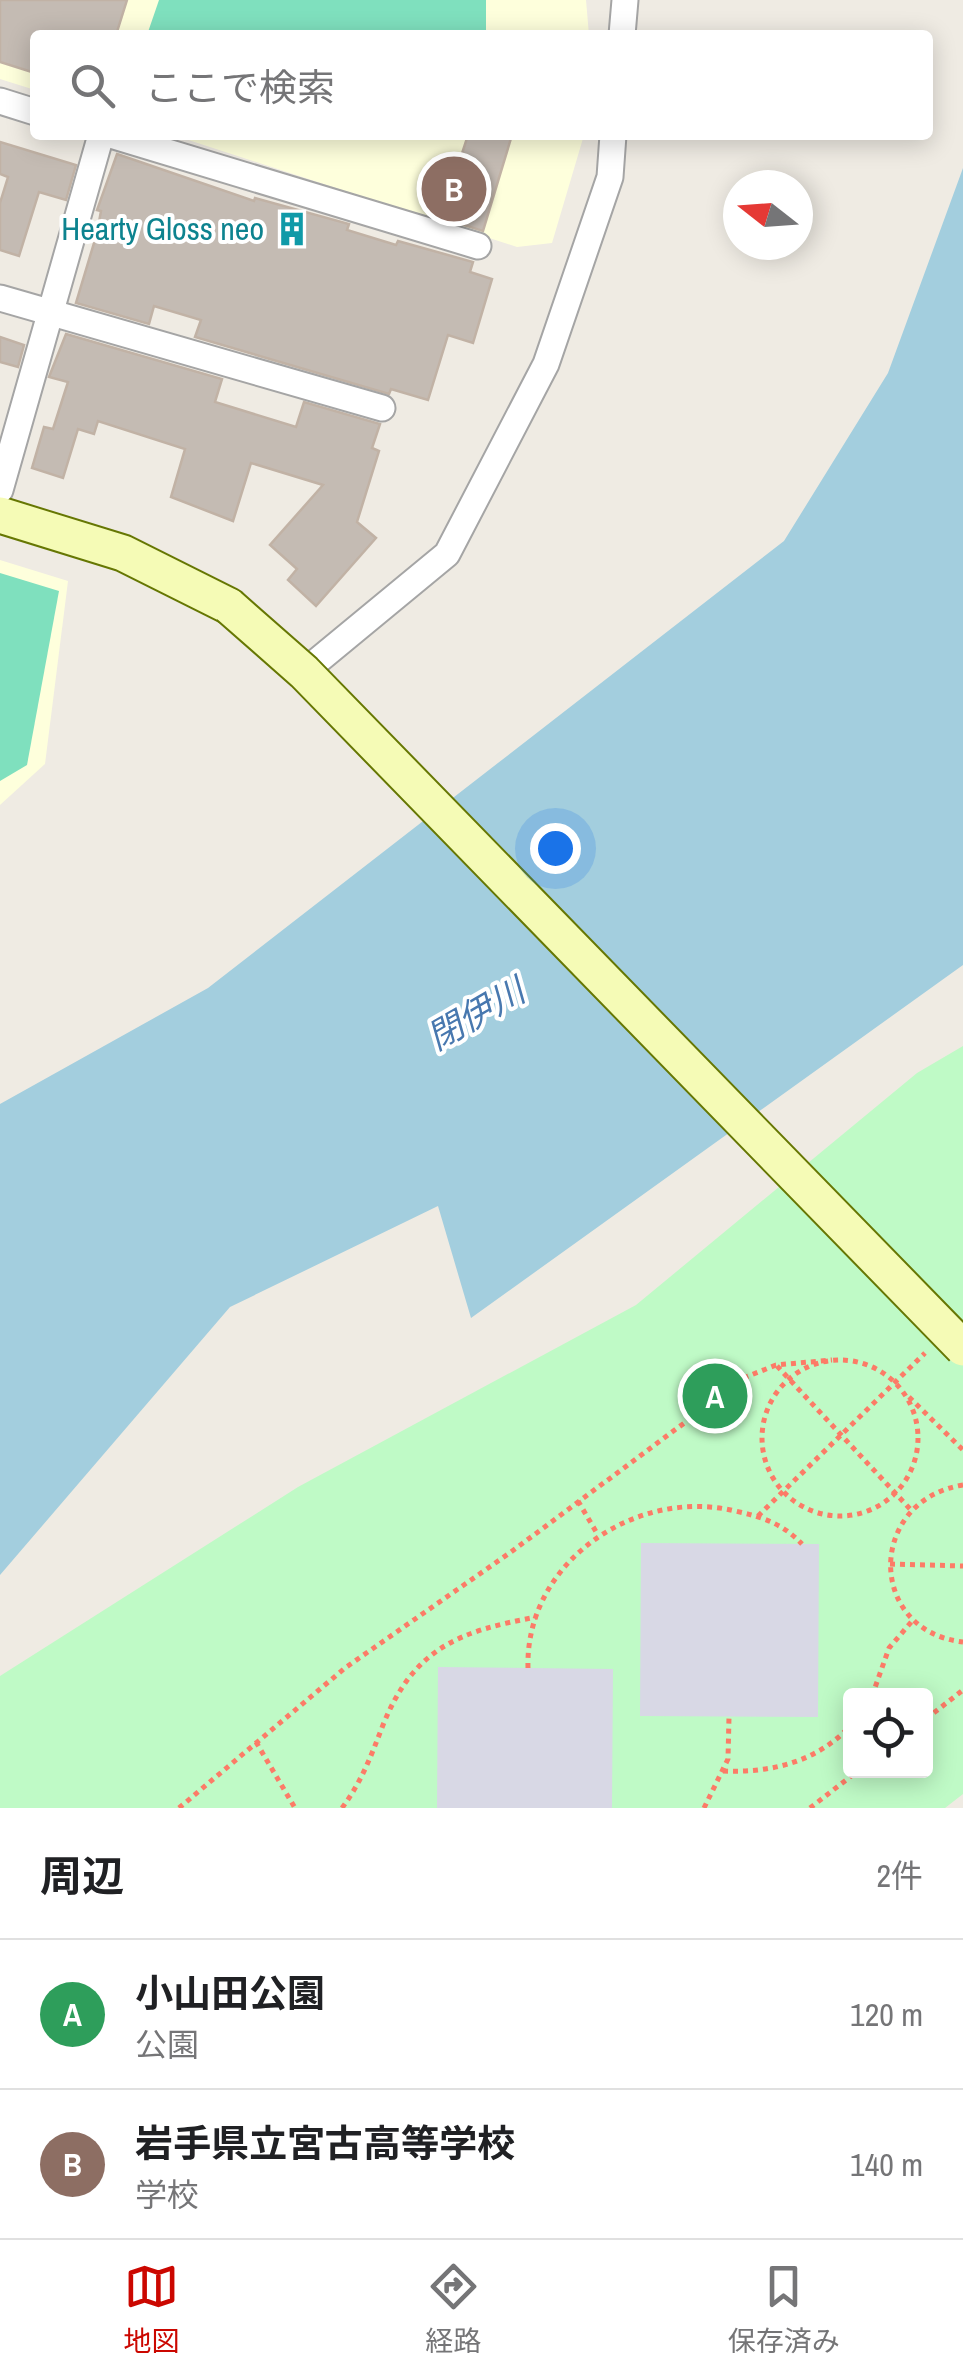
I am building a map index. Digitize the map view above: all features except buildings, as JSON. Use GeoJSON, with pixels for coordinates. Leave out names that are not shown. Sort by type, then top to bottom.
{"type":"FeatureCollection","features":[{"type":"Feature","properties":{"kind":"street"},"geometry":{"type":"LineString","coordinates":[[622,30],[625,0]]}},
{"type":"Feature","properties":{"kind":"street"},"geometry":{"type":"LineString","coordinates":[[0,101],[30,110]]}},
{"type":"Feature","properties":{"kind":"street"},"geometry":{"type":"LineString","coordinates":[[0,490],[100,140]]}},
{"type":"Feature","properties":{"kind":"street"},"geometry":{"type":"LineString","coordinates":[[128,140],[478,246]]}},
{"type":"Feature","properties":{"kind":"street"},"geometry":{"type":"LineString","coordinates":[[304,672],[447,554],[546,364],[610,178],[614,140]]}},
{"type":"Feature","properties":{"kind":"street"},"geometry":{"type":"LineString","coordinates":[[0,298],[382,408]]}},
{"type":"Feature","properties":{"kind":"street"},"geometry":{"type":"LineString","coordinates":[[0,515],[124,553],[229,606],[304,672],[949,1345]]}},
{"type":"Feature","properties":{"kind":"path"},"geometry":{"type":"LineString","coordinates":[[758,1516],[840,1435],[949,1345]]}},
{"type":"Feature","properties":{"kind":"path"},"geometry":{"type":"LineString","coordinates":[[832,1360],[814,1364],[789,1379],[771,1400],[761,1435],[768,1471],[782,1492],[804,1509],[839,1517],[878,1508],[896,1494],[915,1462],[918,1442],[911,1404],[897,1385]]}},
{"type":"Feature","properties":{"kind":"path"},"geometry":{"type":"LineString","coordinates":[[179,1808],[345,1668],[746,1377],[776,1365],[832,1360],[870,1365],[897,1385],[963,1450]]}},
{"type":"Feature","properties":{"kind":"path"},"geometry":{"type":"LineString","coordinates":[[776,1365],[911,1510]]}},
{"type":"Feature","properties":{"kind":"path"},"geometry":{"type":"LineString","coordinates":[[963,1486],[942,1490],[911,1510],[892,1543],[890,1564],[896,1596],[913,1620],[932,1634],[963,1642]]}},
{"type":"Feature","properties":{"kind":"path"},"geometry":{"type":"LineString","coordinates":[[578,1501],[598,1534]]}},
{"type":"Feature","properties":{"kind":"path"},"geometry":{"type":"LineString","coordinates":[[528,1668],[527,1648],[537,1617],[566,1564],[598,1534],[662,1508],[705,1503],[758,1516],[786,1528],[802,1544]]}},
{"type":"Feature","properties":{"kind":"path"},"geometry":{"type":"LineString","coordinates":[[890,1564],[963,1566]]}},
{"type":"Feature","properties":{"kind":"path"},"geometry":{"type":"LineString","coordinates":[[342,1808],[364,1774],[399,1690],[418,1662],[486,1626],[537,1617]]}},
{"type":"Feature","properties":{"kind":"path"},"geometry":{"type":"LineString","coordinates":[[875,1688],[888,1648],[913,1620]]}},
{"type":"Feature","properties":{"kind":"path"},"geometry":{"type":"LineString","coordinates":[[933,1714],[963,1690]]}},
{"type":"Feature","properties":{"kind":"path"},"geometry":{"type":"LineString","coordinates":[[704,1808],[728,1759],[729,1716]]}},
{"type":"Feature","properties":{"kind":"path"},"geometry":{"type":"LineString","coordinates":[[723,1771],[754,1772],[787,1765],[827,1750],[843,1733]]}},
{"type":"Feature","properties":{"kind":"path"},"geometry":{"type":"LineString","coordinates":[[256,1741],[294,1808]]}},
{"type":"Feature","properties":{"kind":"path"},"geometry":{"type":"LineString","coordinates":[[810,1808],[849,1778]]}},
{"type":"Feature","properties":{"kind":"shaded area"},"geometry":{"type":"Polygon","coordinates":[[[0,0],[586,0],[589,30],[30,30],[30,88],[0,79],[0,0]]]}},
{"type":"Feature","properties":{"kind":"shaded area"},"geometry":{"type":"Polygon","coordinates":[[[188,140],[583,140],[552,243],[517,247],[188,140]]]}},
{"type":"Feature","properties":{"kind":"shaded area"},"geometry":{"type":"Polygon","coordinates":[[[0,560],[68,581],[45,764],[0,805],[0,560]]]}},
{"type":"Feature","properties":{"kind":"shaded area"},"geometry":{"type":"Polygon","coordinates":[[[641,1543],[819,1544],[818,1717],[640,1716],[641,1543]]]}},
{"type":"Feature","properties":{"kind":"shaded area"},"geometry":{"type":"Polygon","coordinates":[[[438,1667],[613,1669],[612,1808],[437,1808],[438,1667]]]}},
{"type":"Feature","properties":{"kind":"green space"},"geometry":{"type":"Polygon","coordinates":[[[159,0],[486,0],[486,30],[149,30],[159,0]]]}},
{"type":"Feature","properties":{"kind":"green space"},"geometry":{"type":"Polygon","coordinates":[[[0,573],[59,591],[27,765],[0,781],[0,573]]]}},
{"type":"Feature","properties":{"kind":"green space"},"geometry":{"type":"Polygon","coordinates":[[[963,1046],[963,1794],[945,1808],[0,1808],[0,1676],[298,1487],[636,1305],[917,1073],[963,1046]]]}},
{"type":"Feature","properties":{"kind":"water","name":"閉伊川"},"geometry":{"type":"Polygon","coordinates":[[[963,168],[963,965],[471,1318],[438,1206],[230,1307],[0,1575],[0,1104],[208,988],[784,541],[888,373],[963,168]]]}},
{"type":"Feature","properties":{"kind":"place","name":"岩手県立宮古高等学校"},"geometry":{"type":"Point","coordinates":[454,189]}},
{"type":"Feature","properties":{"kind":"place","name":"Hearty Gloss neo"},"geometry":{"type":"Point","coordinates":[292,229]}},
{"type":"Feature","properties":{"kind":"place","name":"小山田公園"},"geometry":{"type":"Point","coordinates":[715,1396]}}]}
